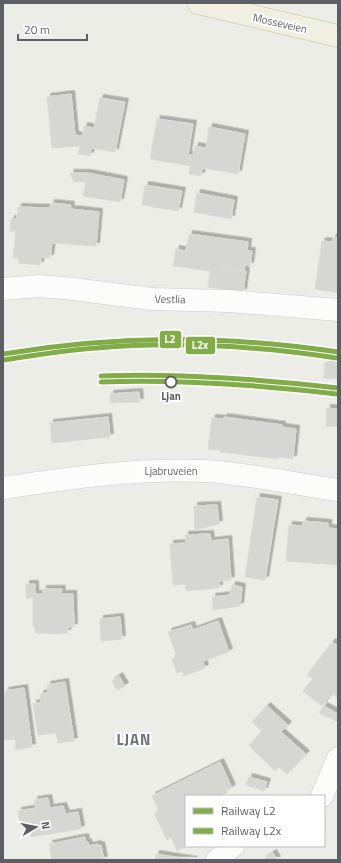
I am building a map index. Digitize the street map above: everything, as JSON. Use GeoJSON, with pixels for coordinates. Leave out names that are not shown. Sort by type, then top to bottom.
{"type":"FeatureCollection","features":[{"type":"Feature","properties":{"kind":"highway","name":"Mosseveien"},"geometry":{"type":"LineString","coordinates":[[198,3],[338,36]]}},
{"type":"Feature","properties":{"kind":"street","name":"Vestlia"},"geometry":{"type":"LineString","coordinates":[[3,289],[38,286],[81,289],[152,299],[229,301],[338,310]]}},
{"type":"Feature","properties":{"kind":"street","name":"Ljabruveien"},"geometry":{"type":"LineString","coordinates":[[3,488],[120,472],[205,471],[253,476],[338,490]]}},
{"type":"Feature","properties":{"kind":"street"},"geometry":{"type":"LineString","coordinates":[[322,795],[338,758]]}},
{"type":"Feature","properties":{"kind":"street"},"geometry":{"type":"LineString","coordinates":[[217,860],[232,847]]}},
{"type":"Feature","properties":{"kind":"building"},"geometry":{"type":"Polygon","coordinates":[[[71,94],[75,135],[82,136],[84,126],[94,128],[100,98],[125,102],[115,152],[91,148],[90,156],[78,154],[80,146],[52,148],[47,97],[71,94]]]}},
{"type":"Feature","properties":{"kind":"building"},"geometry":{"type":"Polygon","coordinates":[[[157,119],[193,124],[188,155],[193,155],[195,146],[206,148],[209,127],[245,134],[238,174],[202,168],[201,176],[189,174],[190,166],[150,159],[157,119]]]}},
{"type":"Feature","properties":{"kind":"building"},"geometry":{"type":"Polygon","coordinates":[[[70,173],[87,173],[124,180],[120,202],[83,196],[86,182],[74,182],[70,173]]]}},
{"type":"Feature","properties":{"kind":"building"},"geometry":{"type":"Polygon","coordinates":[[[145,185],[182,191],[178,211],[142,205],[145,185]]]}},
{"type":"Feature","properties":{"kind":"building"},"geometry":{"type":"Polygon","coordinates":[[[197,193],[234,200],[231,219],[194,212],[197,193]]]}},
{"type":"Feature","properties":{"kind":"building"},"geometry":{"type":"Polygon","coordinates":[[[51,203],[71,205],[70,209],[99,212],[96,246],[52,243],[50,258],[41,257],[40,265],[18,263],[19,258],[13,258],[16,231],[10,231],[11,219],[17,219],[18,207],[50,208],[51,203]]]}},
{"type":"Feature","properties":{"kind":"building"},"geometry":{"type":"Polygon","coordinates":[[[189,234],[248,242],[247,251],[252,251],[250,266],[245,265],[244,271],[224,268],[223,273],[173,266],[176,249],[186,251],[189,234]]]}},
{"type":"Feature","properties":{"kind":"building"},"geometry":{"type":"Polygon","coordinates":[[[333,237],[338,238],[338,293],[315,289],[322,241],[332,242],[333,237]]]}},
{"type":"Feature","properties":{"kind":"building"},"geometry":{"type":"Polygon","coordinates":[[[224,268],[246,271],[243,292],[208,287],[210,271],[223,273],[224,268]]]}},
{"type":"Feature","properties":{"kind":"building"},"geometry":{"type":"Polygon","coordinates":[[[325,362],[338,363],[338,379],[324,378],[325,362]]]}},
{"type":"Feature","properties":{"kind":"building"},"geometry":{"type":"Polygon","coordinates":[[[139,392],[140,402],[111,403],[110,394],[139,392]]]}},
{"type":"Feature","properties":{"kind":"building"},"geometry":{"type":"Polygon","coordinates":[[[327,408],[338,409],[338,427],[326,426],[327,408]]]}},
{"type":"Feature","properties":{"kind":"building"},"geometry":{"type":"Polygon","coordinates":[[[108,417],[110,437],[52,443],[50,423],[108,417]]]}},
{"type":"Feature","properties":{"kind":"building"},"geometry":{"type":"Polygon","coordinates":[[[224,417],[282,425],[282,427],[296,429],[293,459],[278,457],[278,459],[220,452],[220,450],[208,449],[212,418],[224,419],[224,417]]]}},
{"type":"Feature","properties":{"kind":"building"},"geometry":{"type":"Polygon","coordinates":[[[257,497],[278,500],[265,580],[245,577],[257,497]]]}},
{"type":"Feature","properties":{"kind":"building"},"geometry":{"type":"Polygon","coordinates":[[[217,505],[219,524],[195,530],[194,506],[217,505]]]}},
{"type":"Feature","properties":{"kind":"building"},"geometry":{"type":"Polygon","coordinates":[[[303,521],[328,523],[328,528],[338,529],[338,565],[286,561],[289,525],[303,526],[303,521]]]}},
{"type":"Feature","properties":{"kind":"building"},"geometry":{"type":"Polygon","coordinates":[[[210,534],[211,541],[228,539],[231,580],[219,581],[219,588],[186,591],[185,584],[173,585],[170,544],[186,543],[185,535],[210,534]]]}},
{"type":"Feature","properties":{"kind":"building"},"geometry":{"type":"Polygon","coordinates":[[[26,584],[35,584],[35,594],[43,594],[43,589],[62,589],[61,594],[73,594],[74,627],[68,627],[67,633],[35,633],[35,627],[33,627],[33,598],[26,598],[26,584]]]}},
{"type":"Feature","properties":{"kind":"building"},"geometry":{"type":"Polygon","coordinates":[[[232,585],[242,587],[240,606],[213,610],[212,597],[230,595],[232,585]]]}},
{"type":"Feature","properties":{"kind":"building"},"geometry":{"type":"Polygon","coordinates":[[[120,617],[122,639],[101,641],[100,619],[120,617]]]}},
{"type":"Feature","properties":{"kind":"building"},"geometry":{"type":"Polygon","coordinates":[[[218,621],[229,652],[203,661],[205,668],[184,676],[182,671],[177,673],[172,659],[177,657],[168,632],[191,625],[193,630],[218,621]]]}},
{"type":"Feature","properties":{"kind":"building"},"geometry":{"type":"Polygon","coordinates":[[[332,642],[338,646],[338,698],[331,693],[322,706],[303,691],[313,679],[307,675],[332,642]]]}},
{"type":"Feature","properties":{"kind":"building"},"geometry":{"type":"Polygon","coordinates":[[[119,676],[125,686],[117,690],[112,681],[119,676]]]}},
{"type":"Feature","properties":{"kind":"building"},"geometry":{"type":"Polygon","coordinates":[[[65,682],[74,741],[58,743],[56,733],[38,735],[33,704],[41,702],[40,694],[48,693],[47,685],[65,682]]]}},
{"type":"Feature","properties":{"kind":"building"},"geometry":{"type":"Polygon","coordinates":[[[24,688],[32,747],[16,750],[15,739],[3,740],[3,694],[6,694],[5,691],[24,688]]]}},
{"type":"Feature","properties":{"kind":"building"},"geometry":{"type":"Polygon","coordinates":[[[267,706],[288,725],[281,732],[306,754],[287,774],[279,767],[275,771],[249,746],[262,731],[252,722],[267,706]]]}},
{"type":"Feature","properties":{"kind":"building"},"geometry":{"type":"Polygon","coordinates":[[[324,706],[338,714],[338,722],[319,713],[324,706]]]}},
{"type":"Feature","properties":{"kind":"building"},"geometry":{"type":"Polygon","coordinates":[[[220,762],[232,788],[222,793],[223,795],[185,795],[185,847],[177,851],[171,837],[167,840],[154,813],[159,811],[152,796],[220,762]]]}},
{"type":"Feature","properties":{"kind":"building"},"geometry":{"type":"Polygon","coordinates":[[[249,777],[267,782],[264,791],[246,785],[249,777]]]}},
{"type":"Feature","properties":{"kind":"building"},"geometry":{"type":"Polygon","coordinates":[[[48,798],[50,808],[63,806],[66,814],[78,812],[81,829],[31,837],[28,824],[20,826],[18,811],[36,808],[34,800],[48,798]]]}},
{"type":"Feature","properties":{"kind":"building"},"geometry":{"type":"Polygon","coordinates":[[[85,837],[86,843],[88,842],[89,846],[98,844],[98,846],[101,845],[104,860],[52,860],[49,844],[85,837]]]}},
{"type":"Feature","properties":{"kind":"building"},"geometry":{"type":"Polygon","coordinates":[[[273,853],[277,860],[263,860],[273,853]]]}},
{"type":"Feature","properties":{"kind":"building"},"geometry":{"type":"Polygon","coordinates":[[[156,854],[194,860],[155,860],[156,854]]]}},
{"type":"Feature","properties":{"kind":"rail line","name":"L2"},"geometry":{"type":"LineString","coordinates":[[3,354],[88,343],[170,340],[253,342],[338,352]]}},
{"type":"Feature","properties":{"kind":"rail line","name":"L2x"},"geometry":{"type":"LineString","coordinates":[[4,360],[74,350],[157,345],[217,346],[277,350],[337,358]]}},
{"type":"Feature","properties":{"kind":"rail line","name":"L2"},"geometry":{"type":"LineString","coordinates":[[101,376],[190,376],[279,382],[338,388]]}},
{"type":"Feature","properties":{"kind":"rail line","name":"L2x"},"geometry":{"type":"LineString","coordinates":[[101,382],[190,382],[337,394]]}},
{"type":"Feature","properties":{"kind":"place","name":"Ljan"},"geometry":{"type":"Point","coordinates":[171,382]}},
{"type":"Feature","properties":{"kind":"district","name":"LJAN"},"geometry":{"type":"Point","coordinates":[134,740]}}]}
